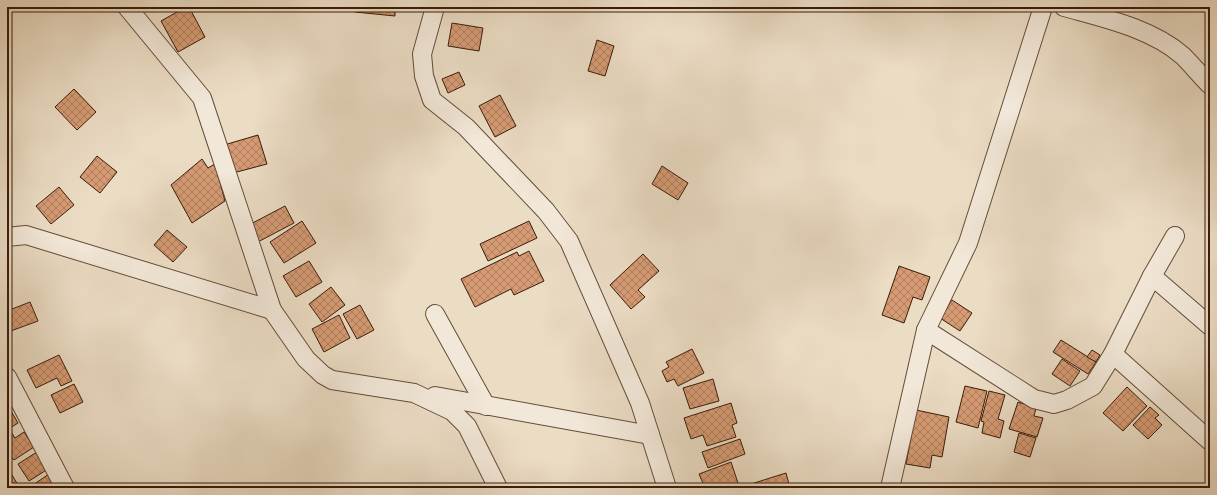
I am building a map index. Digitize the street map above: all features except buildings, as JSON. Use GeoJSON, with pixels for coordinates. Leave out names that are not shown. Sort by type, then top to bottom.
{"type":"FeatureCollection","features":[{"type":"Feature","properties":{"kind":"street"},"geometry":{"type":"LineString","coordinates":[[128,7],[202,98],[272,310],[306,359],[323,375],[332,380],[650,435]]}},
{"type":"Feature","properties":{"kind":"street"},"geometry":{"type":"LineString","coordinates":[[435,7],[422,54],[424,76],[432,100],[466,128],[546,211],[569,241],[640,403],[667,488]]}},
{"type":"Feature","properties":{"kind":"street"},"geometry":{"type":"LineString","coordinates":[[890,488],[926,330],[968,242],[1043,7]]}},
{"type":"Feature","properties":{"kind":"street"},"geometry":{"type":"LineString","coordinates":[[1064,7],[1117,22],[1155,38],[1182,55],[1210,85]]}},
{"type":"Feature","properties":{"kind":"street"},"geometry":{"type":"LineString","coordinates":[[7,237],[26,235],[272,310]]}},
{"type":"Feature","properties":{"kind":"street"},"geometry":{"type":"LineString","coordinates":[[926,330],[1034,399],[1054,404],[1067,400],[1093,386],[1113,354],[1174,236]]}},
{"type":"Feature","properties":{"kind":"street"},"geometry":{"type":"LineString","coordinates":[[1152,276],[1210,326]]}},
{"type":"Feature","properties":{"kind":"street"},"geometry":{"type":"LineString","coordinates":[[435,314],[486,406]]}},
{"type":"Feature","properties":{"kind":"street"},"geometry":{"type":"LineString","coordinates":[[1113,354],[1210,441]]}},
{"type":"Feature","properties":{"kind":"street"},"geometry":{"type":"LineString","coordinates":[[7,377],[65,488]]}},
{"type":"Feature","properties":{"kind":"street"},"geometry":{"type":"LineString","coordinates":[[414,393],[452,411],[467,426],[498,488]]}}]}
